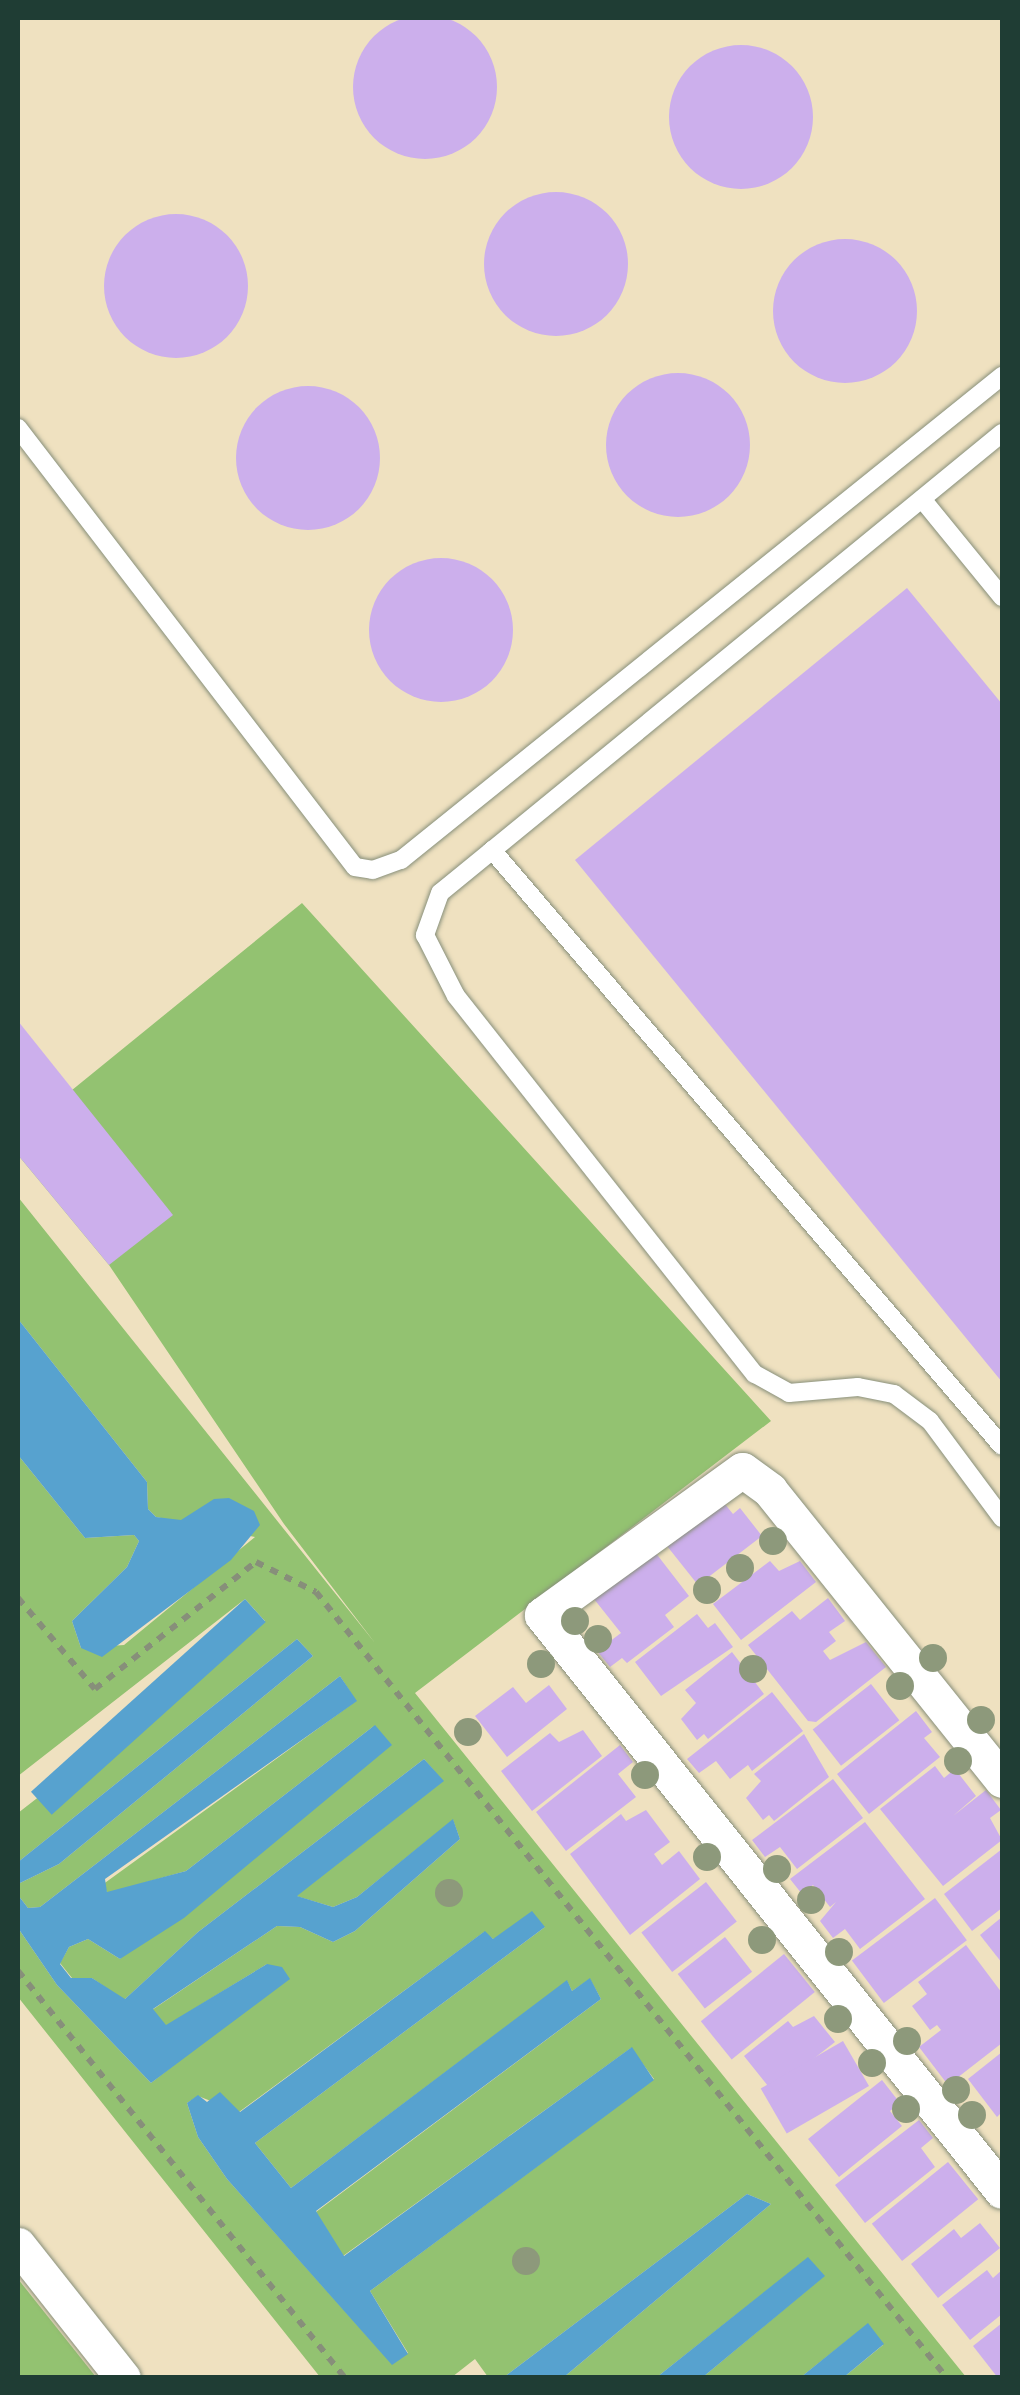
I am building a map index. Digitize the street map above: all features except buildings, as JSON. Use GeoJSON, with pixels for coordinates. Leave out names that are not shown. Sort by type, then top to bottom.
{"type":"FeatureCollection","features":[{"type":"Feature","properties":{"kind":"street"},"geometry":{"type":"LineString","coordinates":[[1002,1780],[770,1490],[742,1470],[542,1615],[1002,2191]]}},
{"type":"Feature","properties":{"kind":"street"},"geometry":{"type":"LineString","coordinates":[[18,2245],[123,2378]]}},
{"type":"Feature","properties":{"kind":"lane"},"geometry":{"type":"LineString","coordinates":[[18,428],[355,868],[374,870],[401,860],[1002,376]]}},
{"type":"Feature","properties":{"kind":"lane"},"geometry":{"type":"LineString","coordinates":[[1002,434],[440,893],[425,936],[456,996],[756,1374],[789,1393],[858,1387],[894,1394],[930,1421],[1002,1518]]}},
{"type":"Feature","properties":{"kind":"lane"},"geometry":{"type":"LineString","coordinates":[[922,499],[1002,597]]}},
{"type":"Feature","properties":{"kind":"lane"},"geometry":{"type":"LineString","coordinates":[[492,850],[1002,1446]]}},
{"type":"Feature","properties":{"kind":"path"},"geometry":{"type":"LineString","coordinates":[[18,1598],[95,1689],[256,1562],[316,1592],[947,2378]]}},
{"type":"Feature","properties":{"kind":"path"},"geometry":{"type":"LineString","coordinates":[[18,1971],[345,2378]]}},
{"type":"Feature","properties":{"kind":"green space"},"geometry":{"type":"Polygon","coordinates":[[[302,903],[771,1421],[415,1693],[966,2377],[844,2377],[883,2345],[868,2324],[801,2377],[703,2377],[824,2276],[808,2258],[657,2377],[564,2377],[771,2204],[747,2194],[504,2377],[488,2377],[475,2359],[452,2377],[320,2377],[18,1997],[18,1928],[57,1985],[151,2083],[188,2054],[267,1964],[166,2026],[152,2010],[277,1926],[300,1927],[333,1942],[355,1931],[460,1839],[453,1820],[357,1897],[333,1907],[296,1896],[443,1781],[424,1759],[198,1932],[124,2000],[92,1978],[72,1978],[60,1963],[69,1947],[88,1939],[120,1959],[375,1725],[186,1871],[108,1893],[102,1885],[356,1701],[340,1676],[40,1907],[28,1908],[18,1895],[18,1884],[59,1864],[313,1656],[297,1639],[18,1862],[18,1813],[265,1621],[245,1599],[18,1776],[18,1455],[85,1538],[134,1535],[139,1541],[127,1567],[72,1621],[81,1648],[124,1645],[255,1537],[156,1517],[148,1509],[147,1482],[18,1319],[18,1197],[375,1643],[284,1524],[109,1265],[18,1155],[18,1134],[302,903]],[[545,1927],[493,1939],[484,1932],[239,2112],[198,2096],[187,2103],[198,2137],[227,2179],[392,2364],[408,2353],[370,2291],[654,2079],[631,2048],[343,2256],[316,2212],[601,1999],[590,1979],[572,1991],[567,1981],[291,2188],[255,2143],[545,1927]]]}},
{"type":"Feature","properties":{"kind":"green space"},"geometry":{"type":"Polygon","coordinates":[[[18,2279],[96,2377],[18,2377],[18,2279]]]}},
{"type":"Feature","properties":{"kind":"water"},"geometry":{"type":"Polygon","coordinates":[[[18,1319],[147,1482],[148,1509],[156,1517],[181,1520],[214,1499],[229,1498],[254,1511],[260,1525],[231,1560],[102,1657],[81,1648],[72,1621],[127,1567],[139,1541],[134,1535],[85,1538],[18,1455],[18,1319]]]}},
{"type":"Feature","properties":{"kind":"water"},"geometry":{"type":"Polygon","coordinates":[[[245,1599],[266,1622],[52,1815],[31,1792],[245,1599]]]}},
{"type":"Feature","properties":{"kind":"water"},"geometry":{"type":"Polygon","coordinates":[[[297,1639],[313,1656],[59,1864],[18,1884],[18,1862],[297,1639]]]}},
{"type":"Feature","properties":{"kind":"water"},"geometry":{"type":"Polygon","coordinates":[[[340,1676],[357,1701],[105,1879],[107,1892],[186,1871],[375,1725],[392,1745],[184,1918],[120,1959],[88,1939],[69,1947],[60,1964],[71,1978],[92,1978],[125,1999],[198,1932],[424,1759],[444,1781],[297,1896],[333,1907],[357,1897],[453,1819],[460,1839],[355,1931],[333,1942],[300,1927],[277,1926],[153,2009],[166,2025],[267,1964],[282,1967],[290,1979],[151,2083],[57,1985],[18,1928],[18,1895],[28,1908],[40,1907],[340,1676]]]}},
{"type":"Feature","properties":{"kind":"water"},"geometry":{"type":"Polygon","coordinates":[[[532,1911],[545,1927],[255,2143],[291,2188],[567,1980],[572,1991],[590,1978],[601,1999],[316,2211],[344,2256],[632,2047],[654,2080],[370,2291],[408,2354],[392,2365],[227,2179],[198,2137],[187,2103],[198,2095],[207,2102],[220,2092],[240,2112],[485,1931],[493,1939],[532,1911]]]}},
{"type":"Feature","properties":{"kind":"water"},"geometry":{"type":"Polygon","coordinates":[[[747,2194],[771,2204],[564,2377],[504,2377],[747,2194]]]}},
{"type":"Feature","properties":{"kind":"water"},"geometry":{"type":"Polygon","coordinates":[[[808,2257],[825,2276],[703,2377],[657,2377],[808,2257]]]}},
{"type":"Feature","properties":{"kind":"water"},"geometry":{"type":"Polygon","coordinates":[[[868,2323],[884,2344],[844,2377],[801,2377],[868,2323]]]}}]}
